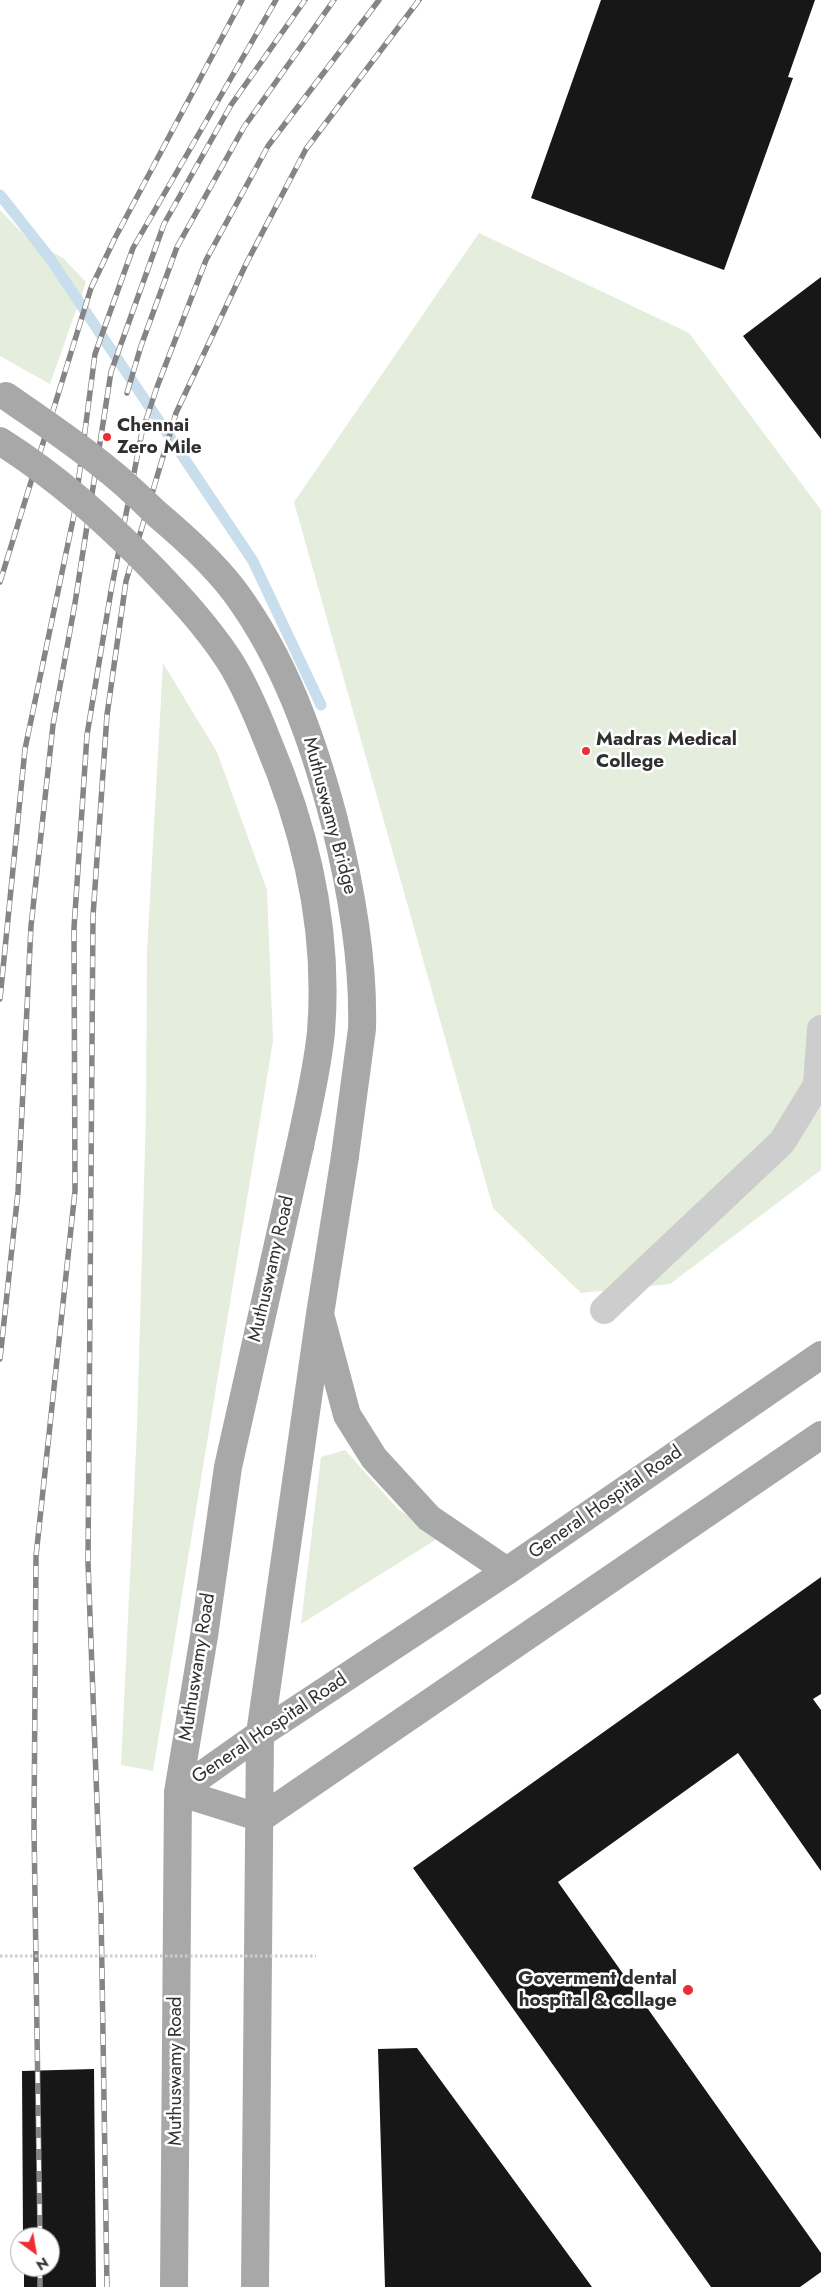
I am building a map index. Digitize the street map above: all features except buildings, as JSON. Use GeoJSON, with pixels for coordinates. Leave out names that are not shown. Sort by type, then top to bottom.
{"type":"FeatureCollection","features":[{"type":"Feature","properties":{"kind":"main road","name":"Muthuswamy Bridge"},"geometry":{"type":"LineString","coordinates":[[3,394],[110,471],[197,549],[234,591],[261,630],[283,673],[321,771],[342,853],[356,930],[362,1029],[345,1156],[320,1314]]}},
{"type":"Feature","properties":{"kind":"main road","name":"Muthuswamy Bridge"},"geometry":{"type":"LineString","coordinates":[[0,441],[39,466],[82,501],[165,582],[198,619],[229,661],[257,713],[280,769],[302,837],[319,917],[322,968],[321,1030],[318,1062],[300,1146]]}},
{"type":"Feature","properties":{"kind":"main road","name":"Muthuswamy Road"},"geometry":{"type":"LineString","coordinates":[[174,2287],[178,1792],[204,1636],[228,1467],[300,1146]]}},
{"type":"Feature","properties":{"kind":"main road"},"geometry":{"type":"LineString","coordinates":[[320,1314],[347,1415],[374,1458],[429,1518],[507,1571]]}},
{"type":"Feature","properties":{"kind":"main road"},"geometry":{"type":"LineString","coordinates":[[255,2287],[261,1818],[260,1734],[320,1314]]}},
{"type":"Feature","properties":{"kind":"main road","name":"General Hospital Road"},"geometry":{"type":"LineString","coordinates":[[178,1792],[260,1734],[507,1571],[821,1355]]}},
{"type":"Feature","properties":{"kind":"main road"},"geometry":{"type":"LineString","coordinates":[[261,1818],[821,1435]]}},
{"type":"Feature","properties":{"kind":"main road","name":"General Hospital Road"},"geometry":{"type":"LineString","coordinates":[[178,1792],[261,1818]]}},
{"type":"Feature","properties":{"kind":"lane"},"geometry":{"type":"LineString","coordinates":[[604,1310],[782,1142],[817,1085],[821,1028]]}},
{"type":"Feature","properties":{"kind":"path"},"geometry":{"type":"LineString","coordinates":[[0,1956],[316,1956]]}},
{"type":"Feature","properties":{"kind":"green space"},"geometry":{"type":"Polygon","coordinates":[[[0,210],[27,238],[63,258],[86,282],[50,384],[0,356],[0,210]]]}},
{"type":"Feature","properties":{"kind":"green space"},"geometry":{"type":"Polygon","coordinates":[[[479,233],[689,333],[821,510],[821,1170],[670,1284],[581,1293],[493,1208],[294,502],[479,233]]]}},
{"type":"Feature","properties":{"kind":"green space"},"geometry":{"type":"Polygon","coordinates":[[[163,663],[217,752],[267,890],[273,1041],[153,1771],[121,1765],[137,1429],[146,1112],[147,952],[163,663]]]}},
{"type":"Feature","properties":{"kind":"green space"},"geometry":{"type":"Polygon","coordinates":[[[345,1450],[398,1509],[440,1537],[301,1624],[321,1457],[345,1450]]]}},
{"type":"Feature","properties":{"kind":"waterway"},"geometry":{"type":"LineString","coordinates":[[0,195],[49,257],[253,561],[321,705]]}},
{"type":"Feature","properties":{"kind":"railway"},"geometry":{"type":"LineString","coordinates":[[0,582],[91,288],[115,238],[242,0]]}},
{"type":"Feature","properties":{"kind":"railway"},"geometry":{"type":"LineString","coordinates":[[0,999],[25,749],[74,515],[95,354],[133,248],[276,0]]}},
{"type":"Feature","properties":{"kind":"railway"},"geometry":{"type":"LineString","coordinates":[[0,1359],[18,1192],[31,926],[53,725],[75,603],[111,372],[164,224],[231,105],[305,0]]}},
{"type":"Feature","properties":{"kind":"railway"},"geometry":{"type":"LineString","coordinates":[[127,393],[141,346],[177,247],[244,127],[334,0]]}},
{"type":"Feature","properties":{"kind":"railway"},"geometry":{"type":"LineString","coordinates":[[40,2227],[34,1827],[36,1556],[75,1191],[74,928],[87,735],[111,591],[142,432],[157,387],[206,260],[268,146],[379,0]]}},
{"type":"Feature","properties":{"kind":"railway"},"geometry":{"type":"LineString","coordinates":[[107,2287],[101,1910],[88,1562],[93,916],[107,715],[126,581],[176,413],[246,264],[306,149],[419,0]]}},
{"type":"Feature","properties":{"kind":"railway"},"geometry":{"type":"LineString","coordinates":[[40,2277],[40,2287]]}},
{"type":"Feature","properties":{"kind":"place","name":"Chennai Zero Mile"},"geometry":{"type":"Point","coordinates":[107,437]}},
{"type":"Feature","properties":{"kind":"place","name":"Madras Medical College"},"geometry":{"type":"Point","coordinates":[586,751]}},
{"type":"Feature","properties":{"kind":"place","name":"Goverment dental hospital & collage"},"geometry":{"type":"Point","coordinates":[688,1990]}}]}
